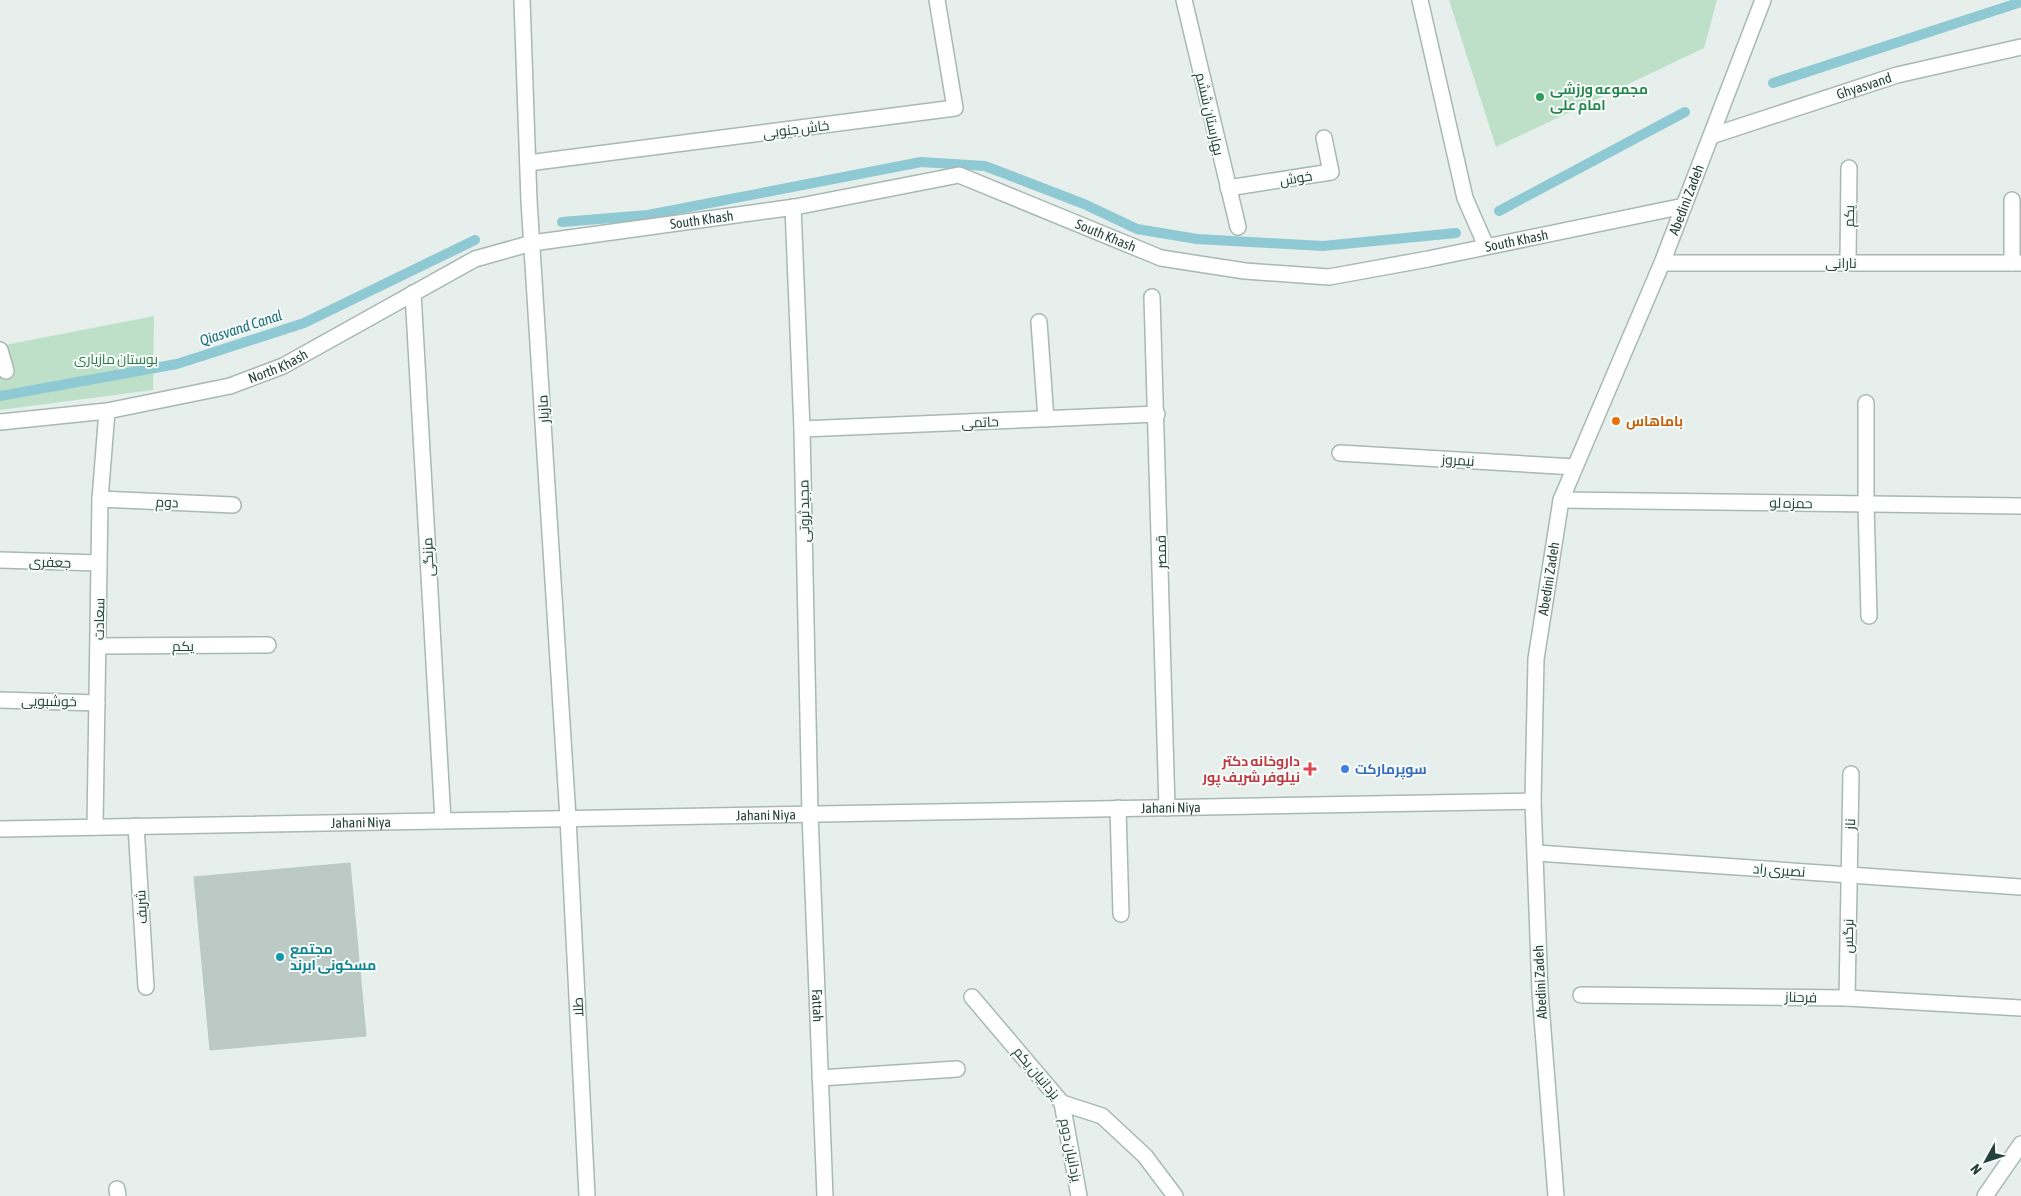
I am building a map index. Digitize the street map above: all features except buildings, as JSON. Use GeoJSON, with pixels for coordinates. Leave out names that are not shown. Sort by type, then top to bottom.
{"type":"FeatureCollection","features":[{"type":"Feature","properties":{"kind":"street","name":"مازیار"},"geometry":{"type":"LineString","coordinates":[[522,0],[532,243],[568,818]]}},
{"type":"Feature","properties":{"kind":"street","name":"خاش جنوبی"},"geometry":{"type":"LineString","coordinates":[[528,163],[955,108],[937,0]]}},
{"type":"Feature","properties":{"kind":"street","name":"بهارستان ششم"},"geometry":{"type":"LineString","coordinates":[[1184,0],[1238,227]]}},
{"type":"Feature","properties":{"kind":"street"},"geometry":{"type":"LineString","coordinates":[[1420,0],[1465,198],[1486,246]]}},
{"type":"Feature","properties":{"kind":"street","name":"Abedini Zadeh"},"geometry":{"type":"LineString","coordinates":[[1556,1196],[1540,992],[1533,801],[1536,659],[1561,500],[1662,263],[1764,0]]}},
{"type":"Feature","properties":{"kind":"street","name":"Ghyasvand"},"geometry":{"type":"LineString","coordinates":[[1711,136],[1897,75],[2021,47]]}},
{"type":"Feature","properties":{"kind":"street","name":"خوش"},"geometry":{"type":"LineString","coordinates":[[1228,188],[1331,172],[1324,138]]}},
{"type":"Feature","properties":{"kind":"street","name":"یکم"},"geometry":{"type":"LineString","coordinates":[[1848,263],[1849,168]]}},
{"type":"Feature","properties":{"kind":"street","name":"South Khash"},"geometry":{"type":"LineString","coordinates":[[532,243],[793,208],[959,176],[1161,258],[1245,270],[1329,277],[1428,260],[1486,246],[1684,206]]}},
{"type":"Feature","properties":{"kind":"street"},"geometry":{"type":"LineString","coordinates":[[2012,200],[2016,263]]}},
{"type":"Feature","properties":{"kind":"street","name":"مجید ثروتی"},"geometry":{"type":"LineString","coordinates":[[793,208],[802,429],[810,814]]}},
{"type":"Feature","properties":{"kind":"street","name":"North Khash"},"geometry":{"type":"LineString","coordinates":[[0,422],[106,411],[230,386],[284,366],[475,259],[532,243]]}},
{"type":"Feature","properties":{"kind":"street","name":"نارانی"},"geometry":{"type":"LineString","coordinates":[[1662,263],[2016,263]]}},
{"type":"Feature","properties":{"kind":"street","name":"مزنگی"},"geometry":{"type":"LineString","coordinates":[[413,293],[443,821]]}},
{"type":"Feature","properties":{"kind":"street","name":"قمصر"},"geometry":{"type":"LineString","coordinates":[[1152,297],[1157,414],[1167,808]]}},
{"type":"Feature","properties":{"kind":"street"},"geometry":{"type":"LineString","coordinates":[[1039,322],[1046,419]]}},
{"type":"Feature","properties":{"kind":"street"},"geometry":{"type":"LineString","coordinates":[[0,350],[6,371]]}},
{"type":"Feature","properties":{"kind":"street"},"geometry":{"type":"LineString","coordinates":[[1866,402],[1869,616]]}},
{"type":"Feature","properties":{"kind":"street","name":"سعادت"},"geometry":{"type":"LineString","coordinates":[[95,827],[100,499],[106,411]]}},
{"type":"Feature","properties":{"kind":"street","name":"حاتمی"},"geometry":{"type":"LineString","coordinates":[[802,429],[1157,414]]}},
{"type":"Feature","properties":{"kind":"street","name":"نیمروز"},"geometry":{"type":"LineString","coordinates":[[1340,453],[1575,467]]}},
{"type":"Feature","properties":{"kind":"street","name":"دوم"},"geometry":{"type":"LineString","coordinates":[[100,499],[233,505]]}},
{"type":"Feature","properties":{"kind":"street","name":"حمزه لو"},"geometry":{"type":"LineString","coordinates":[[1561,500],[2021,506]]}},
{"type":"Feature","properties":{"kind":"street","name":"جعفری"},"geometry":{"type":"LineString","coordinates":[[0,560],[99,564]]}},
{"type":"Feature","properties":{"kind":"street","name":"یکم"},"geometry":{"type":"LineString","coordinates":[[98,646],[268,645]]}},
{"type":"Feature","properties":{"kind":"street","name":"خوشبویی"},"geometry":{"type":"LineString","coordinates":[[0,700],[97,703]]}},
{"type":"Feature","properties":{"kind":"street","name":"ناز"},"geometry":{"type":"LineString","coordinates":[[1848,875],[1851,774]]}},
{"type":"Feature","properties":{"kind":"street","name":"Jahani Niya"},"geometry":{"type":"LineString","coordinates":[[0,829],[1533,801]]}},
{"type":"Feature","properties":{"kind":"street"},"geometry":{"type":"LineString","coordinates":[[1118,808],[1121,914]]}},
{"type":"Feature","properties":{"kind":"street","name":"Fattah"},"geometry":{"type":"LineString","coordinates":[[810,814],[825,1196]]}},
{"type":"Feature","properties":{"kind":"street","name":"طلا"},"geometry":{"type":"LineString","coordinates":[[568,818],[587,1196]]}},
{"type":"Feature","properties":{"kind":"street","name":"شریف"},"geometry":{"type":"LineString","coordinates":[[136,826],[146,988]]}},
{"type":"Feature","properties":{"kind":"street","name":"نصیری راد"},"geometry":{"type":"LineString","coordinates":[[1536,853],[2021,887]]}},
{"type":"Feature","properties":{"kind":"street","name":"نرگس"},"geometry":{"type":"LineString","coordinates":[[1847,998],[1848,875]]}},
{"type":"Feature","properties":{"kind":"street","name":"فرحناز"},"geometry":{"type":"LineString","coordinates":[[1581,994],[1847,998],[2021,1008]]}},
{"type":"Feature","properties":{"kind":"street","name":"یزدانیان یکم"},"geometry":{"type":"LineString","coordinates":[[972,997],[1062,1103],[1102,1116],[1145,1156],[1175,1196]]}},
{"type":"Feature","properties":{"kind":"street"},"geometry":{"type":"LineString","coordinates":[[820,1078],[957,1069]]}},
{"type":"Feature","properties":{"kind":"street","name":"یزدانیان دوم"},"geometry":{"type":"LineString","coordinates":[[1062,1103],[1079,1196]]}},
{"type":"Feature","properties":{"kind":"street"},"geometry":{"type":"LineString","coordinates":[[1985,1196],[2021,1144]]}},
{"type":"Feature","properties":{"kind":"green space","name":"مجموعه ورزشی امام علی"},"geometry":{"type":"Polygon","coordinates":[[[1449,0],[1717,0],[1704,48],[1496,147],[1449,0]]]}},
{"type":"Feature","properties":{"kind":"green space","name":"بوستان مازیاری"},"geometry":{"type":"Polygon","coordinates":[[[154,316],[153,390],[0,410],[0,346],[154,316]]]}},
{"type":"Feature","properties":{"kind":"waterway"},"geometry":{"type":"LineString","coordinates":[[1773,83],[2021,2]]}},
{"type":"Feature","properties":{"kind":"waterway"},"geometry":{"type":"LineString","coordinates":[[1499,211],[1685,112]]}},
{"type":"Feature","properties":{"kind":"waterway"},"geometry":{"type":"LineString","coordinates":[[562,222],[648,215],[921,162],[985,166],[1084,204],[1137,229],[1197,239],[1323,246],[1456,233]]}},
{"type":"Feature","properties":{"kind":"waterway","name":"Qiasvand Canal"},"geometry":{"type":"LineString","coordinates":[[0,396],[177,364],[304,323],[475,240]]}},
{"type":"Feature","properties":{"kind":"place","name":"مجموعه ورزشی امام علی"},"geometry":{"type":"Point","coordinates":[1540,97]}},
{"type":"Feature","properties":{"kind":"place","name":"باماهاس"},"geometry":{"type":"Point","coordinates":[1616,421]}},
{"type":"Feature","properties":{"kind":"place","name":"داروخانه دکتر نیلوفر شریف پور"},"geometry":{"type":"Point","coordinates":[1310,769]}},
{"type":"Feature","properties":{"kind":"place","name":"سوپرمارکت"},"geometry":{"type":"Point","coordinates":[1345,769]}},
{"type":"Feature","properties":{"kind":"place","name":"مجتمع مسکونی ابرند"},"geometry":{"type":"Point","coordinates":[280,957]}}]}
